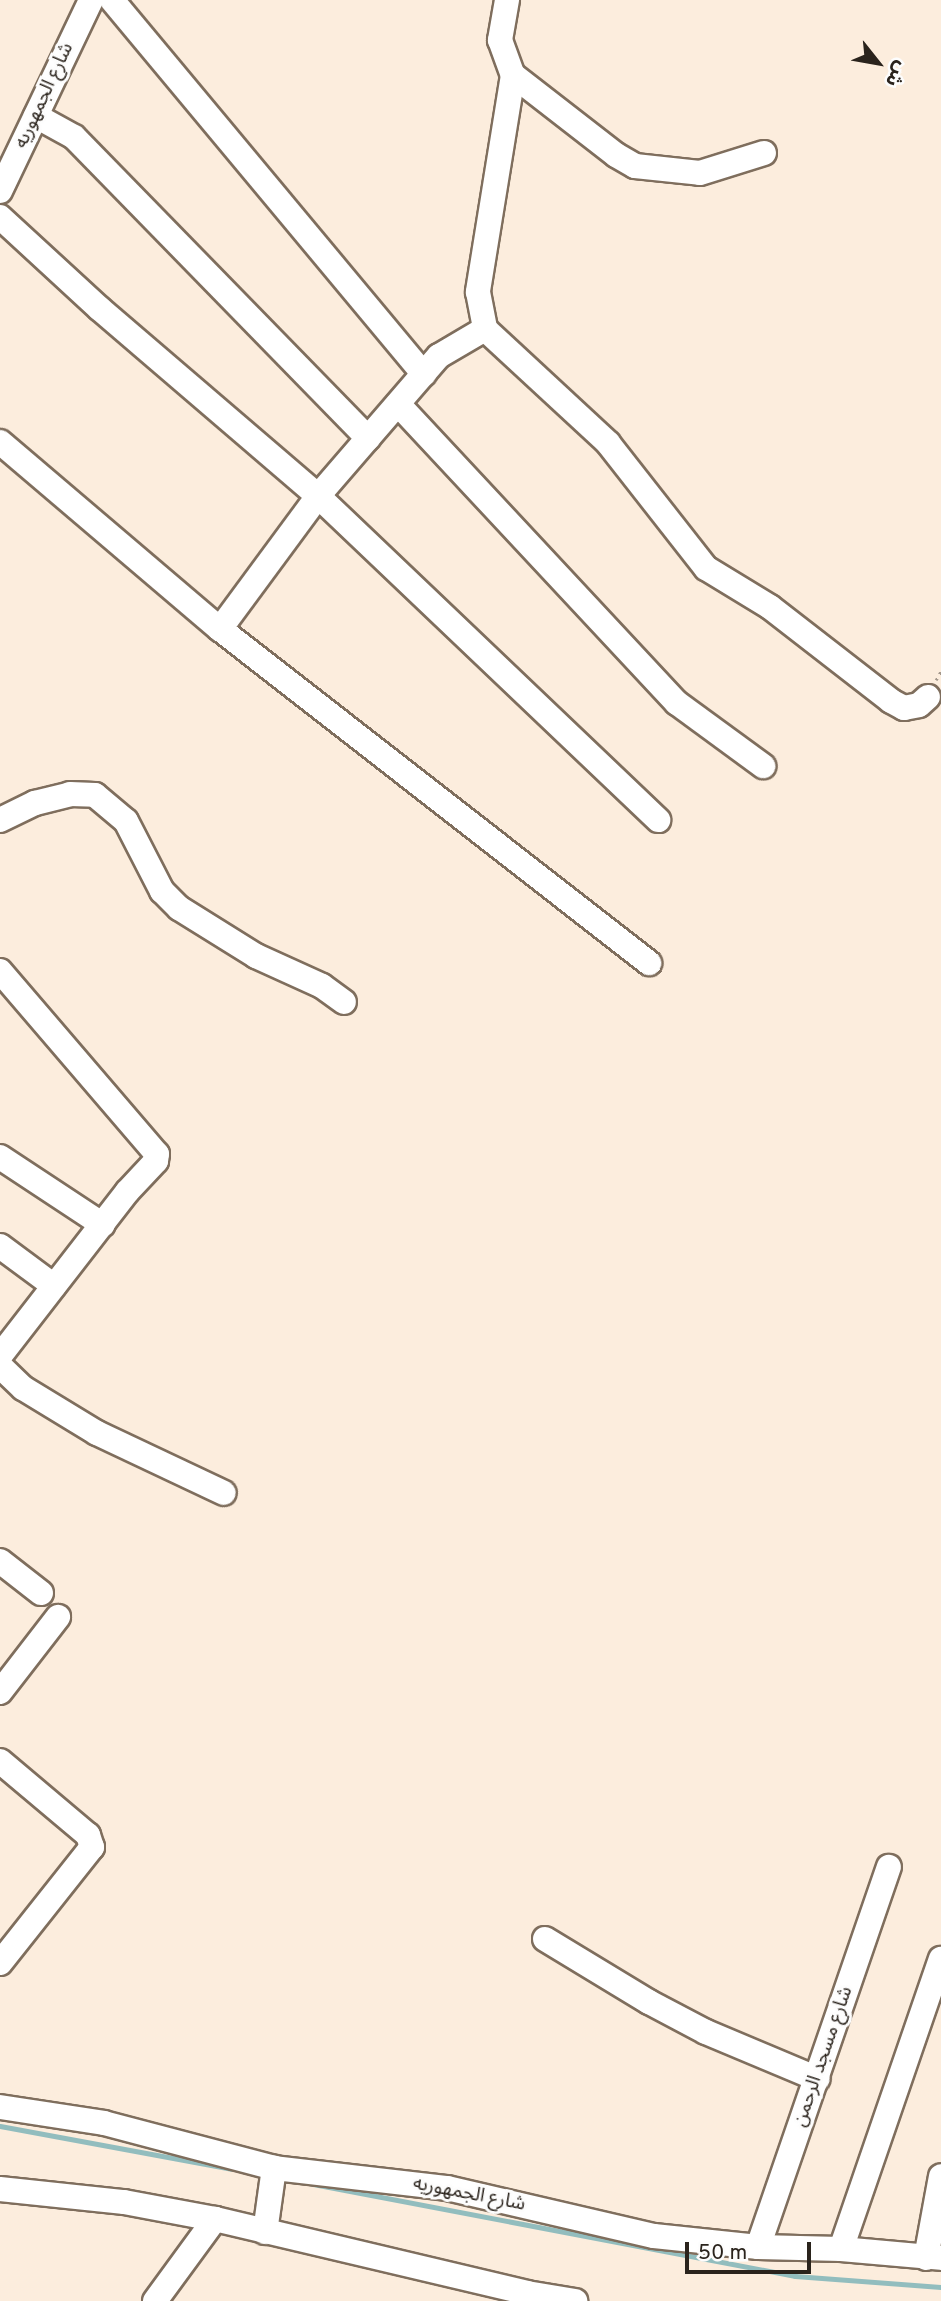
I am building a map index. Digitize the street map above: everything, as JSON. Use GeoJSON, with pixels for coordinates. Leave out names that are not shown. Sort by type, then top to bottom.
{"type":"FeatureCollection","features":[{"type":"Feature","properties":{"kind":"street","name":"شارع الجمهوريه"},"geometry":{"type":"LineString","coordinates":[[0,191],[91,0]]}},
{"type":"Feature","properties":{"kind":"street"},"geometry":{"type":"LineString","coordinates":[[112,0],[424,374]]}},
{"type":"Feature","properties":{"kind":"street"},"geometry":{"type":"LineString","coordinates":[[507,0],[500,40],[513,75],[478,292],[485,329],[608,443],[706,568],[770,607],[891,701],[904,708],[919,705],[928,697]]}},
{"type":"Feature","properties":{"kind":"street"},"geometry":{"type":"LineString","coordinates":[[513,75],[615,155],[635,166],[700,173],[764,153]]}},
{"type":"Feature","properties":{"kind":"street"},"geometry":{"type":"LineString","coordinates":[[36,117],[74,137],[368,438]]}},
{"type":"Feature","properties":{"kind":"street"},"geometry":{"type":"LineString","coordinates":[[0,217],[100,309],[318,496],[658,820]]}},
{"type":"Feature","properties":{"kind":"street"},"geometry":{"type":"LineString","coordinates":[[220,629],[318,496],[439,356],[485,329]]}},
{"type":"Feature","properties":{"kind":"street"},"geometry":{"type":"LineString","coordinates":[[398,404],[677,703],[763,766]]}},
{"type":"Feature","properties":{"kind":"street"},"geometry":{"type":"LineString","coordinates":[[0,442],[220,629],[649,963]]}},
{"type":"Feature","properties":{"kind":"street"},"geometry":{"type":"LineString","coordinates":[[0,820],[35,803],[70,794],[95,795],[125,821],[162,891],[179,908],[256,956],[323,986],[344,1002]]}},
{"type":"Feature","properties":{"kind":"street"},"geometry":{"type":"LineString","coordinates":[[0,971],[158,1154],[156,1161],[127,1192],[0,1356]]}},
{"type":"Feature","properties":{"kind":"street"},"geometry":{"type":"LineString","coordinates":[[0,1157],[103,1225]]}},
{"type":"Feature","properties":{"kind":"street"},"geometry":{"type":"LineString","coordinates":[[0,1246],[54,1286]]}},
{"type":"Feature","properties":{"kind":"street"},"geometry":{"type":"LineString","coordinates":[[0,1366],[23,1388],[97,1433],[224,1493]]}},
{"type":"Feature","properties":{"kind":"street"},"geometry":{"type":"LineString","coordinates":[[0,1561],[41,1593]]}},
{"type":"Feature","properties":{"kind":"street"},"geometry":{"type":"LineString","coordinates":[[0,1692],[58,1617]]}},
{"type":"Feature","properties":{"kind":"street"},"geometry":{"type":"LineString","coordinates":[[0,1761],[88,1835],[92,1847],[0,1964]]}},
{"type":"Feature","properties":{"kind":"street","name":"شارع مسجد الرحمن"},"geometry":{"type":"LineString","coordinates":[[758,2247],[889,1867]]}},
{"type":"Feature","properties":{"kind":"street"},"geometry":{"type":"LineString","coordinates":[[545,1939],[649,2003],[706,2032],[818,2079]]}},
{"type":"Feature","properties":{"kind":"street"},"geometry":{"type":"LineString","coordinates":[[841,2249],[941,1959]]}},
{"type":"Feature","properties":{"kind":"street","name":"شارع الجمهوريه"},"geometry":{"type":"LineString","coordinates":[[0,2108],[104,2123],[274,2172],[447,2188],[654,2236],[758,2247],[841,2249],[934,2258]]}},
{"type":"Feature","properties":{"kind":"street"},"geometry":{"type":"LineString","coordinates":[[267,2222],[274,2172]]}},
{"type":"Feature","properties":{"kind":"street"},"geometry":{"type":"LineString","coordinates":[[934,2258],[941,2176]]}},
{"type":"Feature","properties":{"kind":"street"},"geometry":{"type":"LineString","coordinates":[[0,2189],[124,2202],[215,2219],[267,2222],[527,2293],[575,2301]]}},
{"type":"Feature","properties":{"kind":"street"},"geometry":{"type":"LineString","coordinates":[[155,2301],[215,2219]]}},
{"type":"Feature","properties":{"kind":"waterway"},"geometry":{"type":"LineString","coordinates":[[0,2126],[231,2169]]}},
{"type":"Feature","properties":{"kind":"waterway"},"geometry":{"type":"LineString","coordinates":[[313,2184],[795,2276],[941,2287]]}}]}
